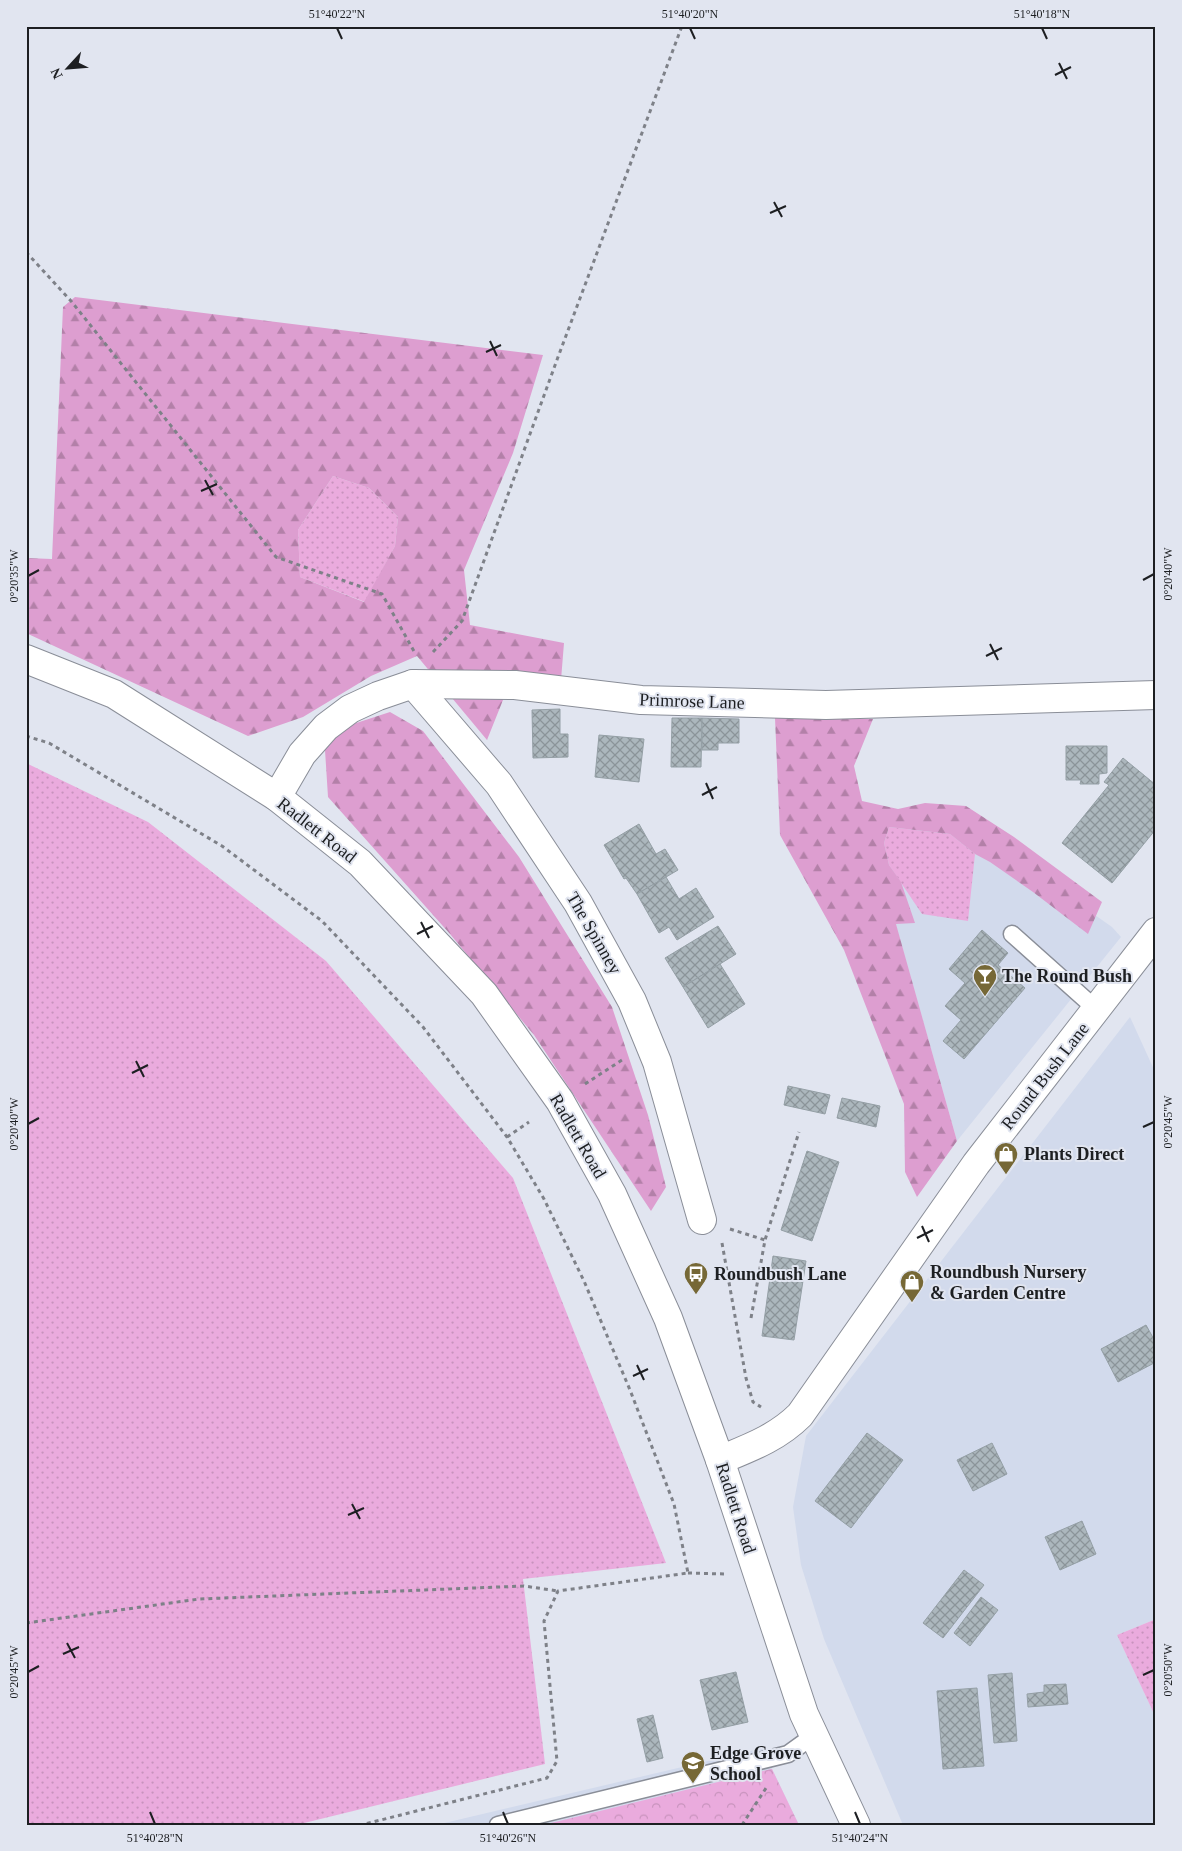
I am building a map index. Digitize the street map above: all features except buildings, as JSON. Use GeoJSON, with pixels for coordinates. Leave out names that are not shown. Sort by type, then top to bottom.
{"type":"FeatureCollection","features":[{"type":"Feature","properties":{"kind":"street","name":"Radlett Road"},"geometry":{"type":"LineString","coordinates":[[26,659],[114,694],[277,797],[360,863],[484,994],[560,1101],[612,1194],[668,1318],[720,1460],[804,1714],[856,1825]]}},
{"type":"Feature","properties":{"kind":"street","name":"Primrose Lane"},"geometry":{"type":"LineString","coordinates":[[277,797],[302,754],[326,727],[350,709],[417,675],[641,700],[816,705],[1156,695]]}},
{"type":"Feature","properties":{"kind":"street","name":"The Spinney"},"geometry":{"type":"LineString","coordinates":[[417,675],[499,784],[578,902],[632,1001],[657,1062],[702,1220]]}},
{"type":"Feature","properties":{"kind":"street","name":"Round Bush Lane"},"geometry":{"type":"LineString","coordinates":[[720,1460],[770,1439],[800,1416],[976,1164],[1156,932]]}},
{"type":"Feature","properties":{"kind":"lane"},"geometry":{"type":"LineString","coordinates":[[1012,934],[1096,1009]]}},
{"type":"Feature","properties":{"kind":"lane"},"geometry":{"type":"LineString","coordinates":[[498,1825],[788,1754],[813,1736]]}},
{"type":"Feature","properties":{"kind":"path"},"geometry":{"type":"LineString","coordinates":[[417,675],[462,621],[558,356],[682,26]]}},
{"type":"Feature","properties":{"kind":"path"},"geometry":{"type":"LineString","coordinates":[[26,252],[70,301],[276,557],[382,594],[413,647],[417,675]]}},
{"type":"Feature","properties":{"kind":"path"},"geometry":{"type":"LineString","coordinates":[[26,736],[49,743],[222,846],[322,921],[423,1027],[507,1137],[544,1199],[584,1281],[626,1381],[674,1504],[688,1573],[558,1591],[524,1586],[199,1600],[26,1623]]}},
{"type":"Feature","properties":{"kind":"path"},"geometry":{"type":"LineString","coordinates":[[584,1084],[649,1043]]}},
{"type":"Feature","properties":{"kind":"path"},"geometry":{"type":"LineString","coordinates":[[507,1137],[529,1122]]}},
{"type":"Feature","properties":{"kind":"path"},"geometry":{"type":"LineString","coordinates":[[751,1318],[765,1240],[800,1132]]}},
{"type":"Feature","properties":{"kind":"path"},"geometry":{"type":"LineString","coordinates":[[722,1239],[746,1378],[753,1402],[762,1407],[780,1404],[800,1416]]}},
{"type":"Feature","properties":{"kind":"path"},"geometry":{"type":"LineString","coordinates":[[361,1825],[547,1778],[557,1761],[544,1621],[558,1591]]}},
{"type":"Feature","properties":{"kind":"path"},"geometry":{"type":"LineString","coordinates":[[742,1825],[788,1754]]}},
{"type":"Feature","properties":{"kind":"shaded area"},"geometry":{"type":"Polygon","coordinates":[[[953,815],[1112,927],[1121,937],[957,1141],[866,819],[953,815]]]}},
{"type":"Feature","properties":{"kind":"shaded area"},"geometry":{"type":"Polygon","coordinates":[[[1130,1017],[1156,1074],[1156,1619],[1117,1635],[1156,1718],[1156,1825],[903,1825],[824,1639],[801,1565],[793,1507],[806,1436],[1130,1017]]]}},
{"type":"Feature","properties":{"kind":"shaded area","name":"Edge Grove School"},"geometry":{"type":"Polygon","coordinates":[[[767,1747],[772,1769],[799,1825],[436,1825],[767,1747]]]}},
{"type":"Feature","properties":{"kind":"green space"},"geometry":{"type":"Polygon","coordinates":[[[75,297],[543,355],[513,453],[464,570],[470,625],[564,643],[561,680],[507,690],[487,740],[417,656],[371,676],[303,717],[248,736],[26,633],[26,558],[52,559],[63,307],[75,297]],[[333,476],[298,530],[300,577],[364,602],[395,546],[398,517],[369,488],[333,476]]]}},
{"type":"Feature","properties":{"kind":"green space"},"geometry":{"type":"Polygon","coordinates":[[[333,476],[369,488],[398,517],[395,546],[365,602],[300,577],[298,530],[333,476]]]}},
{"type":"Feature","properties":{"kind":"green space"},"geometry":{"type":"Polygon","coordinates":[[[390,712],[423,731],[519,857],[612,1007],[648,1115],[666,1187],[651,1211],[534,1035],[450,934],[328,797],[325,750],[344,727],[390,712]]]}},
{"type":"Feature","properties":{"kind":"green space"},"geometry":{"type":"Polygon","coordinates":[[[775,718],[873,719],[854,766],[862,801],[898,809],[925,803],[966,806],[1014,837],[1102,902],[1088,934],[1033,892],[990,862],[975,854],[950,834],[889,827],[884,843],[889,865],[901,882],[915,923],[896,924],[957,1141],[917,1197],[905,1172],[904,1104],[844,950],[780,835],[775,718]]]}},
{"type":"Feature","properties":{"kind":"green space"},"geometry":{"type":"Polygon","coordinates":[[[26,763],[148,822],[326,961],[513,1178],[666,1563],[523,1579],[545,1764],[296,1825],[26,1825],[26,763]]]}},
{"type":"Feature","properties":{"kind":"green space"},"geometry":{"type":"Polygon","coordinates":[[[889,827],[950,834],[975,854],[968,921],[922,914],[889,865],[884,843],[889,827]]]}},
{"type":"Feature","properties":{"kind":"green space"},"geometry":{"type":"Polygon","coordinates":[[[1156,1619],[1156,1718],[1117,1635],[1156,1619]]]}},
{"type":"Feature","properties":{"kind":"green space"},"geometry":{"type":"Polygon","coordinates":[[[771,1769],[799,1825],[543,1825],[771,1769]]]}},
{"type":"Feature","properties":{"kind":"place","name":"The Round Bush"},"geometry":{"type":"Point","coordinates":[985,997]}},
{"type":"Feature","properties":{"kind":"place","name":"Plants Direct"},"geometry":{"type":"Point","coordinates":[1006,1175]}},
{"type":"Feature","properties":{"kind":"place","name":"Roundbush Lane"},"geometry":{"type":"Point","coordinates":[696,1295]}},
{"type":"Feature","properties":{"kind":"place","name":"Roundbush Nursery & Garden Centre"},"geometry":{"type":"Point","coordinates":[912,1303]}},
{"type":"Feature","properties":{"kind":"place","name":"Edge Grove School"},"geometry":{"type":"Point","coordinates":[693,1784]}}]}
